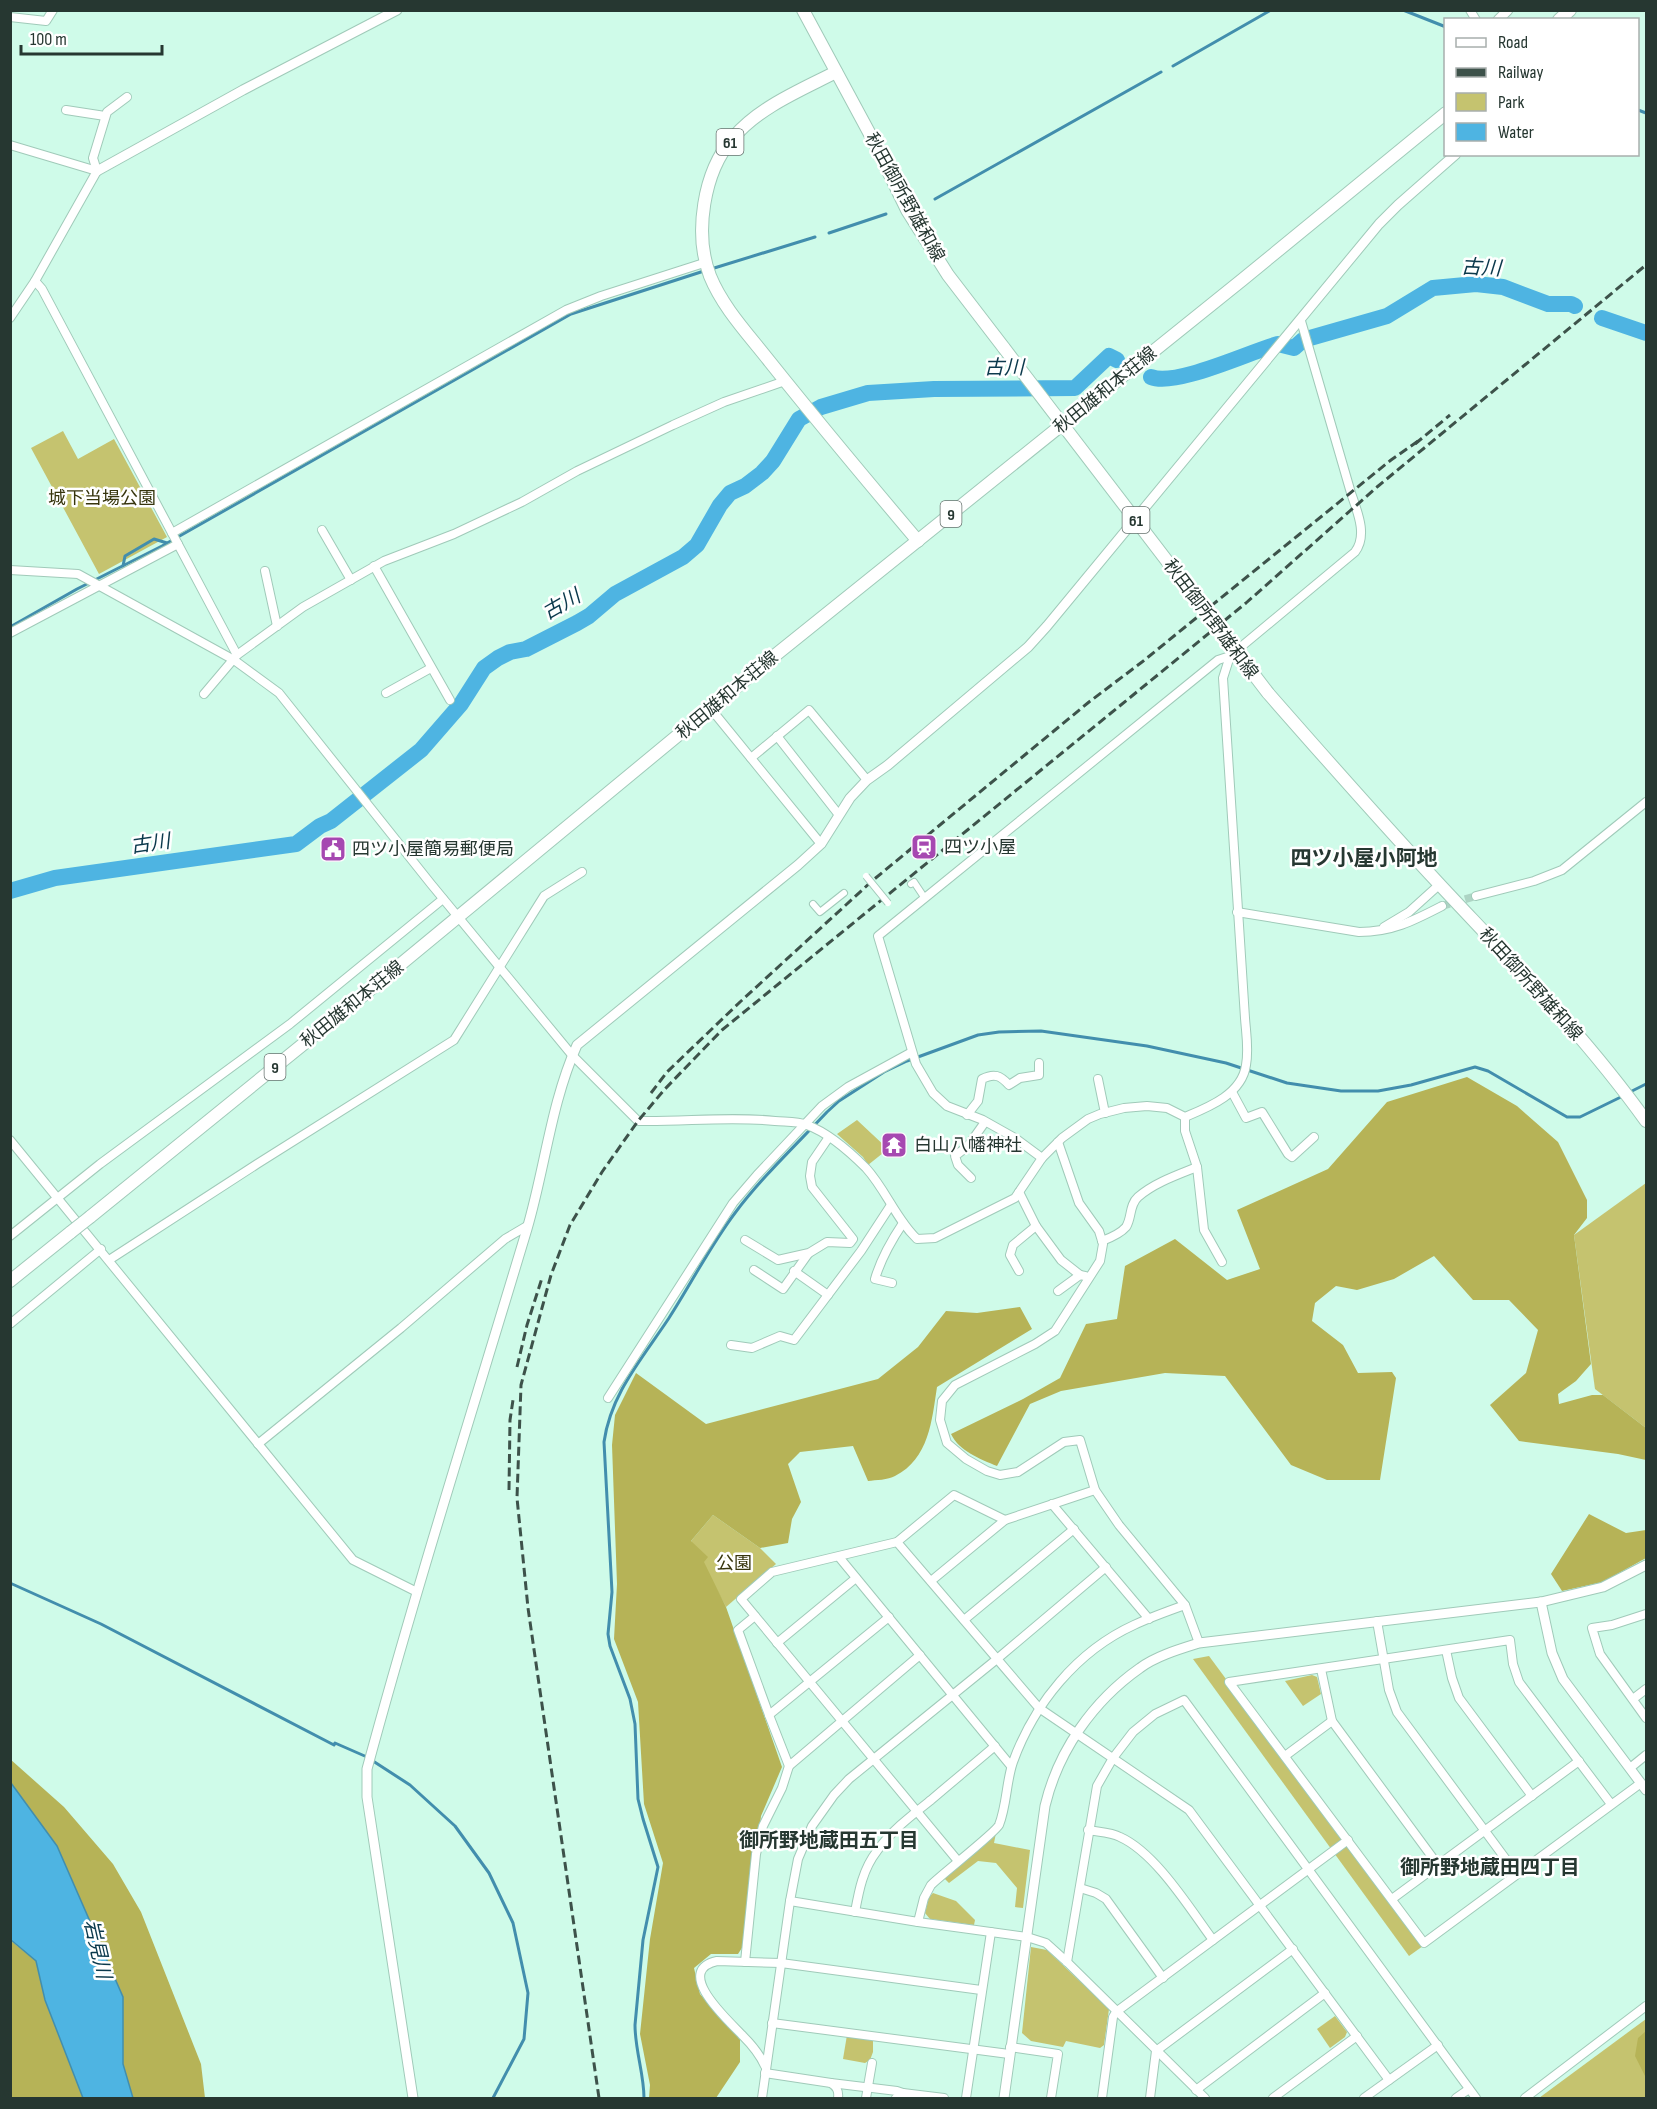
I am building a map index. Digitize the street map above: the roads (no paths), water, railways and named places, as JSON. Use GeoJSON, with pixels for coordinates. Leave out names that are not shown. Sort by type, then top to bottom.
{"type":"FeatureCollection","features":[{"type":"Feature","properties":{"kind":"main road","name":"秋田御所野雄和線"},"geometry":{"type":"LineString","coordinates":[[803,10],[908,210],[948,275],[1268,693],[1440,884],[1527,976],[1647,1121]]}},
{"type":"Feature","properties":{"kind":"main road","name":"61"},"geometry":{"type":"LineString","coordinates":[[836,72],[784,99],[751,121],[732,138],[706,188],[703,240],[708,267],[716,290],[728,308],[785,381],[918,541]]}},
{"type":"Feature","properties":{"kind":"main road","name":"秋田雄和本荘線"},"geometry":{"type":"LineString","coordinates":[[10,1281],[459,917],[763,664],[1252,272],[1444,114]]}},
{"type":"Feature","properties":{"kind":"street"},"geometry":{"type":"LineString","coordinates":[[10,17],[46,21],[52,10]]}},
{"type":"Feature","properties":{"kind":"street"},"geometry":{"type":"LineString","coordinates":[[10,318],[35,280],[97,171],[243,90],[397,10]]}},
{"type":"Feature","properties":{"kind":"street"},"geometry":{"type":"LineString","coordinates":[[97,171],[93,158],[105,116],[111,107],[127,97]]}},
{"type":"Feature","properties":{"kind":"street"},"geometry":{"type":"LineString","coordinates":[[66,110],[105,116]]}},
{"type":"Feature","properties":{"kind":"street"},"geometry":{"type":"LineString","coordinates":[[10,145],[97,171]]}},
{"type":"Feature","properties":{"kind":"street"},"geometry":{"type":"LineString","coordinates":[[413,2098],[367,1797],[367,1769],[417,1592],[527,1226],[566,1070],[577,1045],[798,865],[821,844],[850,798],[867,780],[888,765],[1028,647],[1301,321],[1379,224],[1454,156]]}},
{"type":"Feature","properties":{"kind":"street"},"geometry":{"type":"LineString","coordinates":[[10,633],[566,310],[601,296],[708,267]]}},
{"type":"Feature","properties":{"kind":"street"},"geometry":{"type":"LineString","coordinates":[[35,280],[52,307],[175,538],[235,657]]}},
{"type":"Feature","properties":{"kind":"street"},"geometry":{"type":"LineString","coordinates":[[1042,1158],[1015,1138],[947,1106],[933,1093],[925,1082],[913,1056],[878,936],[1218,660],[1230,656],[1355,552],[1361,541],[1360,518],[1301,321]]}},
{"type":"Feature","properties":{"kind":"street"},"geometry":{"type":"LineString","coordinates":[[204,694],[235,657],[303,607],[374,566],[454,534],[693,415],[785,381]]}},
{"type":"Feature","properties":{"kind":"street"},"geometry":{"type":"LineString","coordinates":[[322,530],[351,580]]}},
{"type":"Feature","properties":{"kind":"street"},"geometry":{"type":"LineString","coordinates":[[374,566],[450,700]]}},
{"type":"Feature","properties":{"kind":"street"},"geometry":{"type":"LineString","coordinates":[[10,570],[78,574],[235,657],[279,693],[443,899],[572,1055],[638,1121],[677,1122],[750,1118],[807,1125],[837,1142],[867,1169],[903,1223],[917,1239],[934,1238],[1015,1198],[1042,1158],[1058,1142],[1088,1119],[1105,1113],[1147,1106],[1167,1108],[1185,1117]]}},
{"type":"Feature","properties":{"kind":"street"},"geometry":{"type":"LineString","coordinates":[[266,572],[277,626]]}},
{"type":"Feature","properties":{"kind":"street"},"geometry":{"type":"LineString","coordinates":[[1185,1117],[1232,1092],[1245,1070],[1245,1018],[1222,678],[1230,656]]}},
{"type":"Feature","properties":{"kind":"street"},"geometry":{"type":"LineString","coordinates":[[386,693],[431,668]]}},
{"type":"Feature","properties":{"kind":"street"},"geometry":{"type":"LineString","coordinates":[[711,709],[821,844]]}},
{"type":"Feature","properties":{"kind":"street"},"geometry":{"type":"LineString","coordinates":[[751,758],[809,710],[867,780]]}},
{"type":"Feature","properties":{"kind":"street"},"geometry":{"type":"LineString","coordinates":[[777,736],[839,815]]}},
{"type":"Feature","properties":{"kind":"street"},"geometry":{"type":"LineString","coordinates":[[1476,896],[1534,881],[1562,870],[1647,802]]}},
{"type":"Feature","properties":{"kind":"street"},"geometry":{"type":"LineString","coordinates":[[109,1260],[454,1040],[544,896],[582,872]]}},
{"type":"Feature","properties":{"kind":"street"},"geometry":{"type":"LineString","coordinates":[[867,876],[888,903]]}},
{"type":"Feature","properties":{"kind":"street"},"geometry":{"type":"LineString","coordinates":[[911,884],[914,882],[924,897]]}},
{"type":"Feature","properties":{"kind":"street"},"geometry":{"type":"LineString","coordinates":[[1378,932],[1409,912],[1440,884]]}},
{"type":"Feature","properties":{"kind":"street"},"geometry":{"type":"LineString","coordinates":[[813,904],[820,912],[844,893]]}},
{"type":"Feature","properties":{"kind":"street"},"geometry":{"type":"LineString","coordinates":[[10,1236],[58,1197],[290,1024],[443,899]]}},
{"type":"Feature","properties":{"kind":"street"},"geometry":{"type":"LineString","coordinates":[[1237,912],[1359,932],[1378,932],[1407,924],[1442,906]]}},
{"type":"Feature","properties":{"kind":"street"},"geometry":{"type":"LineString","coordinates":[[608,1398],[733,1203],[757,1174],[807,1125],[822,1106],[848,1087],[913,1056]]}},
{"type":"Feature","properties":{"kind":"street"},"geometry":{"type":"LineString","coordinates":[[967,1115],[978,1101],[982,1079],[991,1075],[1002,1077],[1009,1085],[1020,1078],[1039,1075],[1039,1063]]}},
{"type":"Feature","properties":{"kind":"street"},"geometry":{"type":"LineString","coordinates":[[1098,1078],[1105,1113]]}},
{"type":"Feature","properties":{"kind":"street"},"geometry":{"type":"LineString","coordinates":[[1232,1092],[1246,1118],[1262,1112],[1292,1157],[1314,1137]]}},
{"type":"Feature","properties":{"kind":"street"},"geometry":{"type":"LineString","coordinates":[[1185,1117],[1185,1131],[1197,1167],[1204,1230],[1222,1262]]}},
{"type":"Feature","properties":{"kind":"street"},"geometry":{"type":"LineString","coordinates":[[971,1178],[958,1165],[955,1156],[968,1146],[985,1122]]}},
{"type":"Feature","properties":{"kind":"street"},"geometry":{"type":"LineString","coordinates":[[829,1137],[812,1162],[810,1176],[812,1187],[853,1239],[866,1244]]}},
{"type":"Feature","properties":{"kind":"street"},"geometry":{"type":"LineString","coordinates":[[10,1140],[354,1560],[417,1592]]}},
{"type":"Feature","properties":{"kind":"street"},"geometry":{"type":"LineString","coordinates":[[1058,1142],[1079,1203],[1099,1231],[1102,1241],[1100,1261],[1055,1331],[1035,1344],[955,1385],[942,1401],[940,1420],[948,1443],[966,1459],[987,1471],[1000,1475],[1018,1472],[1064,1442],[1080,1440],[1095,1490],[1119,1525],[1185,1605],[1199,1643]]}},
{"type":"Feature","properties":{"kind":"street"},"geometry":{"type":"LineString","coordinates":[[1102,1241],[1115,1236],[1126,1226],[1132,1205],[1138,1197],[1167,1179],[1197,1167]]}},
{"type":"Feature","properties":{"kind":"street"},"geometry":{"type":"LineString","coordinates":[[1019,1192],[1036,1226],[1061,1260],[1080,1275],[1089,1277]]}},
{"type":"Feature","properties":{"kind":"street"},"geometry":{"type":"LineString","coordinates":[[731,1345],[752,1348],[780,1336],[794,1340],[866,1244],[891,1205]]}},
{"type":"Feature","properties":{"kind":"street"},"geometry":{"type":"LineString","coordinates":[[892,1283],[875,1279],[880,1263],[903,1223]]}},
{"type":"Feature","properties":{"kind":"street"},"geometry":{"type":"LineString","coordinates":[[258,1444],[401,1328],[505,1239],[527,1226]]}},
{"type":"Feature","properties":{"kind":"street"},"geometry":{"type":"LineString","coordinates":[[1019,1271],[1010,1255],[1012,1245],[1036,1226]]}},
{"type":"Feature","properties":{"kind":"street"},"geometry":{"type":"LineString","coordinates":[[745,1240],[778,1260],[809,1253],[827,1242],[850,1243],[853,1239]]}},
{"type":"Feature","properties":{"kind":"street"},"geometry":{"type":"LineString","coordinates":[[10,1324],[101,1249]]}},
{"type":"Feature","properties":{"kind":"street"},"geometry":{"type":"LineString","coordinates":[[754,1270],[783,1288],[809,1253]]}},
{"type":"Feature","properties":{"kind":"street"},"geometry":{"type":"LineString","coordinates":[[794,1271],[828,1295]]}},
{"type":"Feature","properties":{"kind":"street"},"geometry":{"type":"LineString","coordinates":[[1058,1291],[1080,1275]]}},
{"type":"Feature","properties":{"kind":"street"},"geometry":{"type":"LineString","coordinates":[[931,1581],[1005,1520],[1095,1490]]}},
{"type":"Feature","properties":{"kind":"street"},"geometry":{"type":"LineString","coordinates":[[958,1861],[741,1599],[772,1572],[897,1542],[954,1495],[1005,1520]]}},
{"type":"Feature","properties":{"kind":"street"},"geometry":{"type":"LineString","coordinates":[[1052,1504],[1149,1618]]}},
{"type":"Feature","properties":{"kind":"street"},"geometry":{"type":"LineString","coordinates":[[964,1620],[1074,1529]]}},
{"type":"Feature","properties":{"kind":"street"},"geometry":{"type":"LineString","coordinates":[[897,1542],[1040,1708],[1189,1810],[1389,2080]]}},
{"type":"Feature","properties":{"kind":"street"},"geometry":{"type":"LineString","coordinates":[[839,1557],[1011,1766]]}},
{"type":"Feature","properties":{"kind":"street"},"geometry":{"type":"LineString","coordinates":[[1004,2098],[1045,1806],[1060,1760],[1076,1734],[1107,1697],[1141,1667],[1167,1654],[1199,1643],[1541,1602],[1603,1587],[1647,1564]]}},
{"type":"Feature","properties":{"kind":"street"},"geometry":{"type":"LineString","coordinates":[[762,2098],[790,1901],[798,1859],[812,1826],[834,1795],[849,1779],[1106,1567]]}},
{"type":"Feature","properties":{"kind":"street"},"geometry":{"type":"LineString","coordinates":[[777,1642],[856,1578]]}},
{"type":"Feature","properties":{"kind":"street"},"geometry":{"type":"LineString","coordinates":[[1541,1602],[1552,1653],[1563,1679],[1644,1787],[1611,1804],[1424,1943],[1229,1682],[1510,1640],[1513,1664],[1519,1682],[1611,1804]]}},
{"type":"Feature","properties":{"kind":"street"},"geometry":{"type":"LineString","coordinates":[[918,1923],[924,1898],[931,1885],[999,1827],[1011,1766],[1023,1736],[1059,1683],[1081,1659],[1114,1635],[1149,1618],[1185,1605]]}},
{"type":"Feature","properties":{"kind":"street"},"geometry":{"type":"LineString","coordinates":[[1647,1614],[1612,1625],[1592,1628],[1600,1654],[1647,1718]]}},
{"type":"Feature","properties":{"kind":"street"},"geometry":{"type":"LineString","coordinates":[[755,1616],[738,1630],[789,1766]]}},
{"type":"Feature","properties":{"kind":"street"},"geometry":{"type":"LineString","coordinates":[[769,1716],[889,1617]]}},
{"type":"Feature","properties":{"kind":"street"},"geometry":{"type":"LineString","coordinates":[[1377,1621],[1389,1690],[1397,1712],[1516,1873]]}},
{"type":"Feature","properties":{"kind":"street"},"geometry":{"type":"LineString","coordinates":[[1446,1650],[1452,1678],[1460,1698],[1532,1796]]}},
{"type":"Feature","properties":{"kind":"street"},"geometry":{"type":"LineString","coordinates":[[745,1962],[756,1854],[763,1826],[782,1788],[789,1766],[920,1655]]}},
{"type":"Feature","properties":{"kind":"street"},"geometry":{"type":"LineString","coordinates":[[1321,1669],[1332,1721],[1438,1865]]}},
{"type":"Feature","properties":{"kind":"street"},"geometry":{"type":"LineString","coordinates":[[1633,1699],[1647,1689]]}},
{"type":"Feature","properties":{"kind":"street"},"geometry":{"type":"LineString","coordinates":[[1067,1962],[1097,1786],[1113,1758],[1133,1732],[1155,1714],[1185,1700],[1476,2098]]}},
{"type":"Feature","properties":{"kind":"street"},"geometry":{"type":"LineString","coordinates":[[1285,1756],[1332,1721]]}},
{"type":"Feature","properties":{"kind":"street"},"geometry":{"type":"LineString","coordinates":[[855,1912],[862,1879],[876,1852],[891,1834],[995,1746]]}},
{"type":"Feature","properties":{"kind":"street"},"geometry":{"type":"LineString","coordinates":[[1629,1768],[1647,1755]]}},
{"type":"Feature","properties":{"kind":"street"},"geometry":{"type":"LineString","coordinates":[[1392,1899],[1579,1761]]}},
{"type":"Feature","properties":{"kind":"street"},"geometry":{"type":"LineString","coordinates":[[1089,1830],[1120,1836],[1156,1864],[1213,1940]]}},
{"type":"Feature","properties":{"kind":"street"},"geometry":{"type":"LineString","coordinates":[[1102,2098],[1113,2017],[1116,2012],[1348,1840]]}},
{"type":"Feature","properties":{"kind":"street"},"geometry":{"type":"LineString","coordinates":[[1080,1888],[1106,1899],[1163,1978]]}},
{"type":"Feature","properties":{"kind":"street"},"geometry":{"type":"LineString","coordinates":[[790,1901],[918,1923],[1027,1937],[1046,1943],[1205,2098]]}},
{"type":"Feature","properties":{"kind":"street"},"geometry":{"type":"LineString","coordinates":[[966,2098],[991,1932]]}},
{"type":"Feature","properties":{"kind":"street"},"geometry":{"type":"LineString","coordinates":[[1150,2098],[1156,2051],[1293,1949]]}},
{"type":"Feature","properties":{"kind":"street"},"geometry":{"type":"LineString","coordinates":[[766,2071],[760,2055],[723,2017],[705,1992],[700,1980],[702,1970],[708,1963],[717,1961],[781,1963],[981,1990]]}},
{"type":"Feature","properties":{"kind":"street"},"geometry":{"type":"LineString","coordinates":[[1196,2090],[1325,1993]]}},
{"type":"Feature","properties":{"kind":"street"},"geometry":{"type":"LineString","coordinates":[[1525,2098],[1647,2006]]}},
{"type":"Feature","properties":{"kind":"street"},"geometry":{"type":"LineString","coordinates":[[772,2022],[972,2048],[1058,2054],[1051,2098]]}},
{"type":"Feature","properties":{"kind":"street"},"geometry":{"type":"LineString","coordinates":[[1273,2098],[1357,2036]]}},
{"type":"Feature","properties":{"kind":"street"},"geometry":{"type":"LineString","coordinates":[[1364,2098],[1438,2045]]}},
{"type":"Feature","properties":{"kind":"street"},"geometry":{"type":"LineString","coordinates":[[866,2098],[872,2063]]}},
{"type":"Feature","properties":{"kind":"street"},"geometry":{"type":"LineString","coordinates":[[766,2071],[831,2083],[897,2091],[899,2096],[944,2098]]}},
{"type":"Feature","properties":{"kind":"street"},"geometry":{"type":"LineString","coordinates":[[831,2083],[837,2086],[838,2098]]}},
{"type":"Feature","properties":{"kind":"street"},"geometry":{"type":"LineString","coordinates":[[1456,2098],[1469,2089]]}},
{"type":"Feature","properties":{"kind":"water","name":"岩見川"},"geometry":{"type":"Polygon","coordinates":[[[11,1783],[57,1846],[123,1997],[123,2064],[133,2098],[83,2098],[45,2000],[36,1961],[11,1940],[11,1783]]]}},
{"type":"Feature","properties":{"kind":"waterway"},"geometry":{"type":"LineString","coordinates":[[1173,66],[1271,10]]}},
{"type":"Feature","properties":{"kind":"waterway"},"geometry":{"type":"LineString","coordinates":[[1403,10],[1444,26]]}},
{"type":"Feature","properties":{"kind":"waterway"},"geometry":{"type":"LineString","coordinates":[[935,199],[1161,72]]}},
{"type":"Feature","properties":{"kind":"waterway"},"geometry":{"type":"LineString","coordinates":[[1639,110],[1646,113]]}},
{"type":"Feature","properties":{"kind":"waterway"},"geometry":{"type":"LineString","coordinates":[[829,233],[886,214]]}},
{"type":"Feature","properties":{"kind":"waterway"},"geometry":{"type":"LineString","coordinates":[[711,269],[815,237]]}},
{"type":"Feature","properties":{"kind":"waterway"},"geometry":{"type":"LineString","coordinates":[[10,627],[77,589],[162,546],[571,314],[704,271]]}},
{"type":"Feature","properties":{"kind":"waterway","name":"古川"},"geometry":{"type":"LineString","coordinates":[[1151,377],[1162,379],[1195,373],[1278,344],[1294,348],[1303,340],[1387,316],[1433,288],[1476,284],[1503,287],[1548,304],[1575,306]]}},
{"type":"Feature","properties":{"kind":"waterway","name":"古川"},"geometry":{"type":"LineString","coordinates":[[1602,318],[1646,333]]}},
{"type":"Feature","properties":{"kind":"waterway","name":"古川"},"geometry":{"type":"LineString","coordinates":[[10,891],[55,878],[296,844],[320,826],[331,821],[421,750],[461,704],[484,668],[510,652],[526,649],[577,623],[615,594],[683,557],[697,545],[720,505],[730,493],[745,486],[762,473],[773,461],[799,419],[821,407],[868,393],[934,389],[1075,388],[1109,356],[1117,360]]}},
{"type":"Feature","properties":{"kind":"waterway"},"geometry":{"type":"LineString","coordinates":[[123,566],[125,556],[154,539],[167,543]]}},
{"type":"Feature","properties":{"kind":"waterway"},"geometry":{"type":"LineString","coordinates":[[644,2098],[635,2025],[643,1940],[658,1867],[638,1799],[635,1724],[630,1699],[610,1646],[608,1634],[612,1592],[604,1442],[613,1408],[629,1377],[726,1226],[756,1187],[827,1112],[839,1101],[884,1072],[907,1061],[978,1035],[1041,1031],[1147,1046],[1226,1063],[1287,1083],[1341,1091],[1378,1091],[1411,1085],[1475,1067],[1488,1071],[1567,1117],[1580,1117],[1625,1095]]}},
{"type":"Feature","properties":{"kind":"waterway"},"geometry":{"type":"LineString","coordinates":[[1630,1092],[1646,1084]]}},
{"type":"Feature","properties":{"kind":"waterway"},"geometry":{"type":"LineString","coordinates":[[10,1583],[101,1624],[334,1745],[335,1743],[367,1757]]}},
{"type":"Feature","properties":{"kind":"waterway"},"geometry":{"type":"LineString","coordinates":[[373,1761],[410,1785],[455,1826],[489,1873],[513,1923],[528,1993],[524,2039],[493,2098]]}},
{"type":"Feature","properties":{"kind":"tunnel"},"geometry":{"type":"LineString","coordinates":[[1442,906],[1476,896]]}},
{"type":"Feature","properties":{"kind":"railway"},"geometry":{"type":"LineString","coordinates":[[599,2098],[528,1608],[517,1498],[521,1385],[551,1275],[570,1225],[602,1172],[638,1121],[664,1090],[722,1030],[1246,603],[1377,487],[1646,265]]}},
{"type":"Feature","properties":{"kind":"railway"},"geometry":{"type":"LineString","coordinates":[[1415,444],[1450,415]]}},
{"type":"Feature","properties":{"kind":"railway"},"geometry":{"type":"LineString","coordinates":[[651,1093],[667,1072],[872,881],[1089,702],[1142,662],[1391,460],[1421,439]]}},
{"type":"Feature","properties":{"kind":"railway"},"geometry":{"type":"LineString","coordinates":[[517,1367],[542,1278]]}},
{"type":"Feature","properties":{"kind":"railway"},"geometry":{"type":"LineString","coordinates":[[509,1490],[510,1420],[513,1400]]}},
{"type":"Feature","properties":{"kind":"place","name":"四ツ小屋"},"geometry":{"type":"Point","coordinates":[924,847]}},
{"type":"Feature","properties":{"kind":"place","name":"四ツ小屋簡易郵便局"},"geometry":{"type":"Point","coordinates":[333,849]}},
{"type":"Feature","properties":{"kind":"place","name":"白山八幡神社"},"geometry":{"type":"Point","coordinates":[894,1145]}},
{"type":"Feature","properties":{"kind":"district","name":"四ツ小屋小阿地"},"geometry":{"type":"Point","coordinates":[1364,858]}},
{"type":"Feature","properties":{"kind":"district","name":"御所野地蔵田五丁目"},"geometry":{"type":"Point","coordinates":[829,1840]}},
{"type":"Feature","properties":{"kind":"district","name":"御所野地蔵田四丁目"},"geometry":{"type":"Point","coordinates":[1490,1867]}},
{"type":"Feature","properties":{"kind":"park label","name":"城下当場公園"},"geometry":{"type":"Point","coordinates":[102,498]}},
{"type":"Feature","properties":{"kind":"park label","name":"公園"},"geometry":{"type":"Point","coordinates":[734,1563]}}]}
